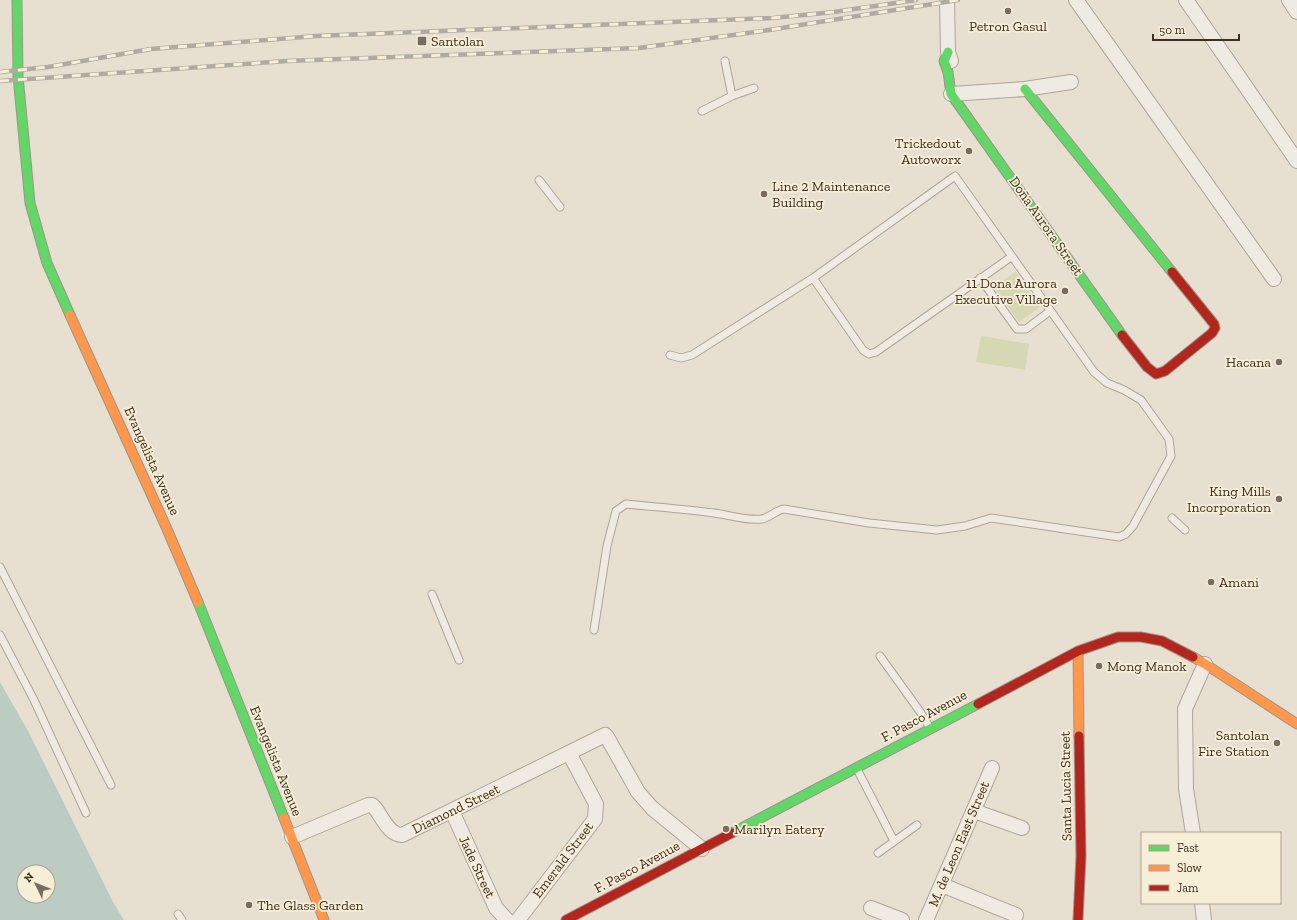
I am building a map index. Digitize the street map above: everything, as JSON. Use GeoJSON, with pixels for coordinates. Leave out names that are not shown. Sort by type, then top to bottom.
{"type":"FeatureCollection","features":[{"type":"Feature","properties":{"kind":"street","name":"Evangelista Avenue"},"geometry":{"type":"LineString","coordinates":[[17,0],[18,76],[30,203],[45,256],[52,275],[185,570],[292,837],[320,916]]}},
{"type":"Feature","properties":{"kind":"street","name":"Doña Aurora Street"},"geometry":{"type":"LineString","coordinates":[[948,0],[948,52],[951,62],[948,72],[951,94],[1136,354],[1147,367],[1156,374],[1164,371],[1212,333],[1215,328],[1214,324],[1025,89]]}},
{"type":"Feature","properties":{"kind":"street"},"geometry":{"type":"LineString","coordinates":[[1076,0],[1274,279]]}},
{"type":"Feature","properties":{"kind":"street"},"geometry":{"type":"LineString","coordinates":[[1186,0],[1297,161]]}},
{"type":"Feature","properties":{"kind":"street"},"geometry":{"type":"LineString","coordinates":[[1289,0],[1297,12]]}},
{"type":"Feature","properties":{"kind":"street"},"geometry":{"type":"LineString","coordinates":[[951,94],[1025,89],[1070,82]]}},
{"type":"Feature","properties":{"kind":"street","name":"F. Pasco Avenue"},"geometry":{"type":"LineString","coordinates":[[566,920],[1078,651],[1118,636],[1141,637],[1162,641],[1206,664],[1297,724]]}},
{"type":"Feature","properties":{"kind":"street","name":"Santa Lucia Street"},"geometry":{"type":"LineString","coordinates":[[1078,651],[1081,791],[1081,893],[1078,920]]}},
{"type":"Feature","properties":{"kind":"street"},"geometry":{"type":"LineString","coordinates":[[1193,832],[1186,789],[1185,709],[1206,664]]}},
{"type":"Feature","properties":{"kind":"street","name":"Diamond Street"},"geometry":{"type":"LineString","coordinates":[[292,837],[368,805],[375,808],[392,832],[396,835],[402,835],[605,735],[638,792],[652,808],[702,849]]}},
{"type":"Feature","properties":{"kind":"street","name":"Emerald Street"},"geometry":{"type":"LineString","coordinates":[[518,920],[595,819],[596,804],[569,753]]}},
{"type":"Feature","properties":{"kind":"street","name":"M. de Leon East Street"},"geometry":{"type":"LineString","coordinates":[[926,920],[992,768]]}},
{"type":"Feature","properties":{"kind":"street","name":"Jade Street"},"geometry":{"type":"LineString","coordinates":[[452,811],[496,908],[507,920]]}},
{"type":"Feature","properties":{"kind":"street"},"geometry":{"type":"LineString","coordinates":[[974,811],[1022,828]]}},
{"type":"Feature","properties":{"kind":"street"},"geometry":{"type":"LineString","coordinates":[[942,885],[1016,915]]}},
{"type":"Feature","properties":{"kind":"street"},"geometry":{"type":"LineString","coordinates":[[1202,904],[1204,920]]}},
{"type":"Feature","properties":{"kind":"street"},"geometry":{"type":"LineString","coordinates":[[871,908],[902,920]]}},
{"type":"Feature","properties":{"kind":"lane"},"geometry":{"type":"LineString","coordinates":[[725,60],[732,96]]}},
{"type":"Feature","properties":{"kind":"lane"},"geometry":{"type":"LineString","coordinates":[[702,111],[732,96],[754,88]]}},
{"type":"Feature","properties":{"kind":"lane"},"geometry":{"type":"LineString","coordinates":[[594,630],[607,546],[616,510],[626,504],[716,513],[745,519],[762,519],[773,515],[778,510],[784,509],[869,523],[937,530],[965,526],[991,518],[1119,537],[1126,534],[1133,526],[1171,456],[1169,439],[1141,400],[1124,390],[1106,383],[1094,372],[955,176],[813,278],[692,355],[681,358],[670,355]]}},
{"type":"Feature","properties":{"kind":"lane"},"geometry":{"type":"LineString","coordinates":[[539,180],[560,207]]}},
{"type":"Feature","properties":{"kind":"lane"},"geometry":{"type":"LineString","coordinates":[[813,278],[863,350],[869,354],[876,352],[1011,257]]}},
{"type":"Feature","properties":{"kind":"lane"},"geometry":{"type":"LineString","coordinates":[[980,278],[1017,329],[1026,329],[1050,311]]}},
{"type":"Feature","properties":{"kind":"lane"},"geometry":{"type":"LineString","coordinates":[[1172,518],[1185,530]]}},
{"type":"Feature","properties":{"kind":"lane"},"geometry":{"type":"LineString","coordinates":[[0,568],[111,785]]}},
{"type":"Feature","properties":{"kind":"lane"},"geometry":{"type":"LineString","coordinates":[[432,594],[459,660]]}},
{"type":"Feature","properties":{"kind":"lane"},"geometry":{"type":"LineString","coordinates":[[0,636],[34,700],[86,813]]}},
{"type":"Feature","properties":{"kind":"lane"},"geometry":{"type":"LineString","coordinates":[[880,656],[921,713],[930,729]]}},
{"type":"Feature","properties":{"kind":"lane"},"geometry":{"type":"LineString","coordinates":[[856,767],[894,841]]}},
{"type":"Feature","properties":{"kind":"lane"},"geometry":{"type":"LineString","coordinates":[[878,853],[917,825]]}},
{"type":"Feature","properties":{"kind":"green space"},"geometry":{"type":"Polygon","coordinates":[[[1015,272],[1040,307],[1019,322],[994,287],[1015,272]]]}},
{"type":"Feature","properties":{"kind":"green space"},"geometry":{"type":"Polygon","coordinates":[[[981,336],[1029,344],[1025,370],[976,362],[981,336]]]}},
{"type":"Feature","properties":{"kind":"shaded area"},"geometry":{"type":"Polygon","coordinates":[[[0,682],[28,731],[113,902],[124,920],[0,920],[0,682]]]}},
{"type":"Feature","properties":{"kind":"railway"},"geometry":{"type":"LineString","coordinates":[[0,72],[48,67],[151,49],[316,36],[773,18],[834,12],[916,0]]}},
{"type":"Feature","properties":{"kind":"railway"},"geometry":{"type":"LineString","coordinates":[[0,81],[287,61],[639,48],[769,30],[958,0]]}},
{"type":"Feature","properties":{"kind":"traffic: fast"},"geometry":{"type":"LineString","coordinates":[[17,0],[18,76],[30,203],[47,263],[70,315]]}},
{"type":"Feature","properties":{"kind":"traffic: fast"},"geometry":{"type":"LineString","coordinates":[[948,52],[944,61],[948,72],[951,94],[1122,335]]}},
{"type":"Feature","properties":{"kind":"traffic: fast"},"geometry":{"type":"LineString","coordinates":[[1025,89],[1172,272]]}},
{"type":"Feature","properties":{"kind":"traffic: fast"},"geometry":{"type":"LineString","coordinates":[[198,602],[284,818]]}},
{"type":"Feature","properties":{"kind":"traffic: fast"},"geometry":{"type":"LineString","coordinates":[[732,833],[978,704]]}},
{"type":"Feature","properties":{"kind":"traffic: slow"},"geometry":{"type":"LineString","coordinates":[[70,315],[167,529],[198,602]]}},
{"type":"Feature","properties":{"kind":"traffic: slow"},"geometry":{"type":"LineString","coordinates":[[1078,651],[1079,736]]}},
{"type":"Feature","properties":{"kind":"traffic: slow"},"geometry":{"type":"LineString","coordinates":[[1193,657],[1297,724]]}},
{"type":"Feature","properties":{"kind":"traffic: slow"},"geometry":{"type":"LineString","coordinates":[[284,818],[324,920]]}},
{"type":"Feature","properties":{"kind":"traffic: jam"},"geometry":{"type":"LineString","coordinates":[[1122,335],[1147,367],[1156,374],[1165,371],[1212,333],[1215,328],[1214,324],[1172,272]]}},
{"type":"Feature","properties":{"kind":"traffic: jam"},"geometry":{"type":"LineString","coordinates":[[978,704],[1078,651],[1118,637],[1141,637],[1162,641],[1193,657]]}},
{"type":"Feature","properties":{"kind":"traffic: jam"},"geometry":{"type":"LineString","coordinates":[[1078,920],[1081,856],[1079,736]]}},
{"type":"Feature","properties":{"kind":"traffic: jam"},"geometry":{"type":"LineString","coordinates":[[566,920],[732,833]]}},
{"type":"Feature","properties":{"kind":"place","name":"Petron Gasul"},"geometry":{"type":"Point","coordinates":[1008,11]}},
{"type":"Feature","properties":{"kind":"place","name":"Santolan"},"geometry":{"type":"Point","coordinates":[422,41]}},
{"type":"Feature","properties":{"kind":"place","name":"Trickedout Autoworx"},"geometry":{"type":"Point","coordinates":[969,151]}},
{"type":"Feature","properties":{"kind":"place","name":"Line 2 Maintenance Building"},"geometry":{"type":"Point","coordinates":[764,194]}},
{"type":"Feature","properties":{"kind":"place","name":"11 Dona Aurora Executive Village"},"geometry":{"type":"Point","coordinates":[1065,291]}},
{"type":"Feature","properties":{"kind":"place","name":"Hacana"},"geometry":{"type":"Point","coordinates":[1279,362]}},
{"type":"Feature","properties":{"kind":"place","name":"King Mills Incorporation"},"geometry":{"type":"Point","coordinates":[1279,499]}},
{"type":"Feature","properties":{"kind":"place","name":"Amani"},"geometry":{"type":"Point","coordinates":[1211,582]}},
{"type":"Feature","properties":{"kind":"place","name":"Mong Manok"},"geometry":{"type":"Point","coordinates":[1099,666]}},
{"type":"Feature","properties":{"kind":"place","name":"Santolan Fire Station"},"geometry":{"type":"Point","coordinates":[1277,743]}},
{"type":"Feature","properties":{"kind":"place","name":"Marilyn Eatery"},"geometry":{"type":"Point","coordinates":[726,829]}},
{"type":"Feature","properties":{"kind":"place","name":"The Glass Garden"},"geometry":{"type":"Point","coordinates":[249,905]}}]}
